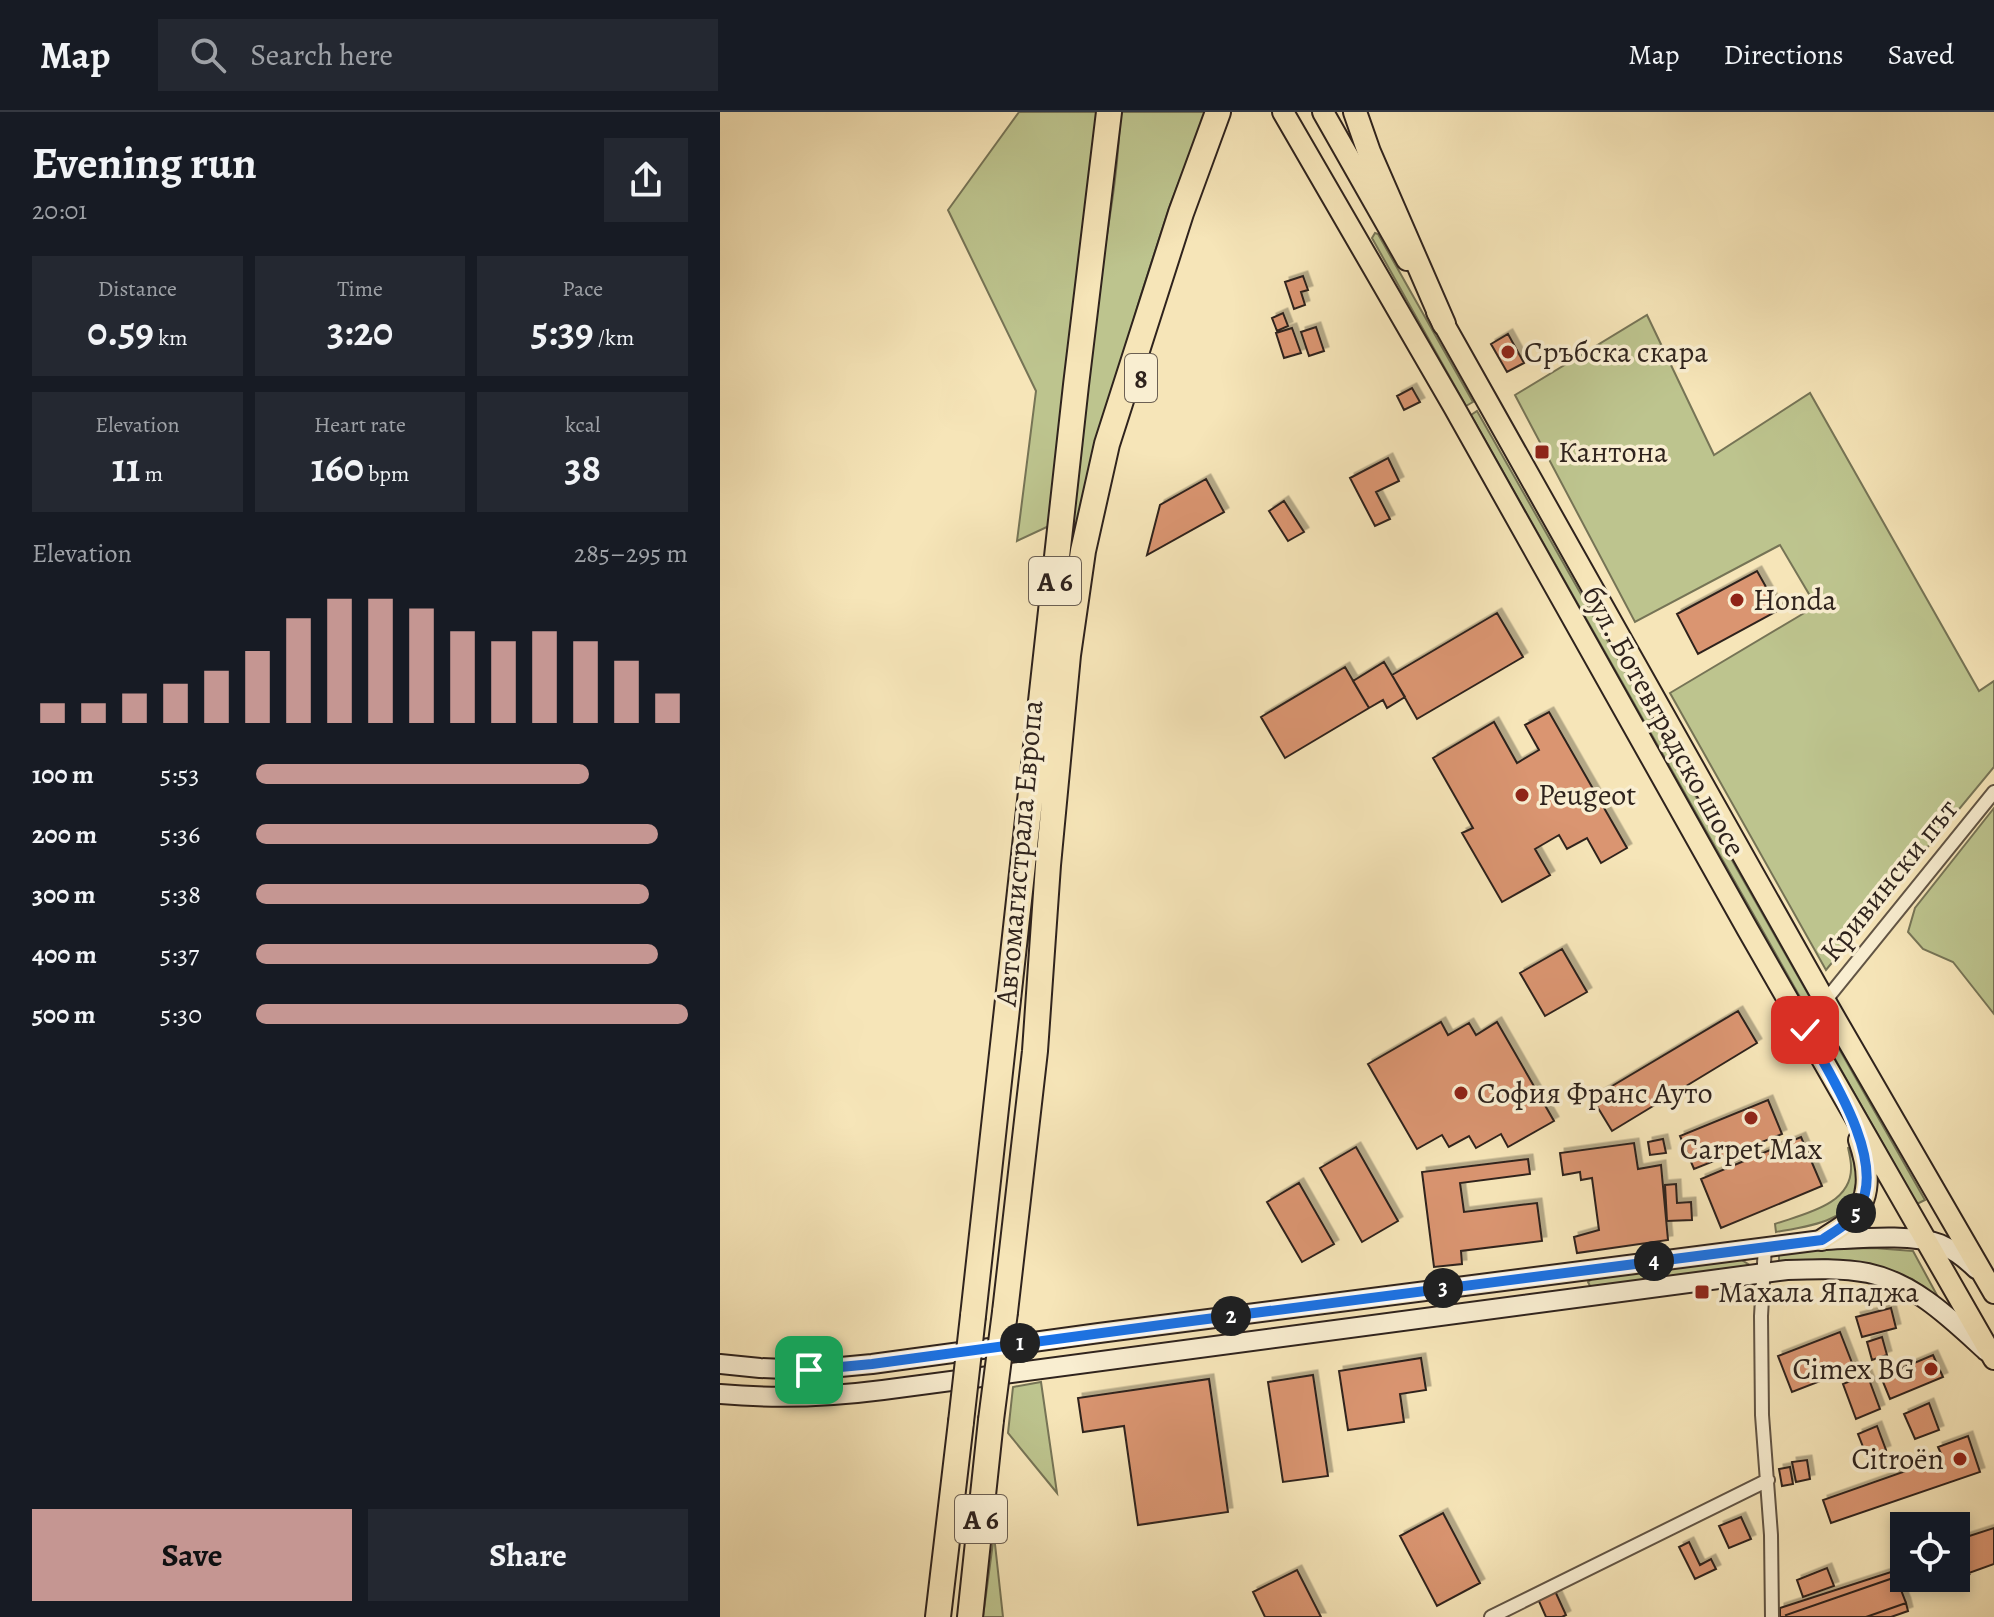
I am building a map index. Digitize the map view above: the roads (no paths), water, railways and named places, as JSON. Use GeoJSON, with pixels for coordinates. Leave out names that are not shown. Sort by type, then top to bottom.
{"type":"FeatureCollection","features":[{"type":"Feature","properties":{"kind":"highway","name":"Автомагистрала Европа"},"geometry":{"type":"LineString","coordinates":[[938,1617],[1109,112]]}},
{"type":"Feature","properties":{"kind":"highway"},"geometry":{"type":"LineString","coordinates":[[1355,112],[1369,152],[1444,324]]}},
{"type":"Feature","properties":{"kind":"highway","name":"8"},"geometry":{"type":"LineString","coordinates":[[1035,1051],[1086,631],[1100,540],[1142,372],[1198,208],[1223,121]]}},
{"type":"Feature","properties":{"kind":"highway","name":"A 6"},"geometry":{"type":"LineString","coordinates":[[970,1617],[1035,1051]]}},
{"type":"Feature","properties":{"kind":"main road","name":"бул. Ботевградско шосе"},"geometry":{"type":"LineString","coordinates":[[1283,112],[1994,1358]]}},
{"type":"Feature","properties":{"kind":"main road","name":"бул. Ботевградско шосе"},"geometry":{"type":"LineString","coordinates":[[1323,112],[1825,1001],[1990,1286]]}},
{"type":"Feature","properties":{"kind":"main road"},"geometry":{"type":"LineString","coordinates":[[1822,1240],[1858,1211],[1868,1185],[1864,1154],[1846,1103]]}},
{"type":"Feature","properties":{"kind":"main road"},"geometry":{"type":"LineString","coordinates":[[720,1364],[809,1370],[872,1364],[1822,1240],[1927,1240],[1961,1255],[1990,1286]]}},
{"type":"Feature","properties":{"kind":"main road"},"geometry":{"type":"LineString","coordinates":[[720,1394],[801,1397],[883,1390],[1764,1273],[1814,1269],[1841,1270],[1884,1278],[1902,1285],[1960,1327],[1994,1358]]}},
{"type":"Feature","properties":{"kind":"street","name":"Кривински път"},"geometry":{"type":"LineString","coordinates":[[1825,1001],[1994,792]]}},
{"type":"Feature","properties":{"kind":"street"},"geometry":{"type":"LineString","coordinates":[[1765,1246],[1761,1316],[1762,1415],[1768,1480],[1772,1617]]}},
{"type":"Feature","properties":{"kind":"street"},"geometry":{"type":"LineString","coordinates":[[1491,1617],[1768,1480]]}},
{"type":"Feature","properties":{"kind":"place","name":"Сръбска скара"},"geometry":{"type":"Point","coordinates":[1508,352]}},
{"type":"Feature","properties":{"kind":"place","name":"Кантона"},"geometry":{"type":"Point","coordinates":[1542,452]}},
{"type":"Feature","properties":{"kind":"place","name":"Honda"},"geometry":{"type":"Point","coordinates":[1737,600]}},
{"type":"Feature","properties":{"kind":"place","name":"Peugeot"},"geometry":{"type":"Point","coordinates":[1522,795]}},
{"type":"Feature","properties":{"kind":"place","name":"София Франс Ауто"},"geometry":{"type":"Point","coordinates":[1461,1093]}},
{"type":"Feature","properties":{"kind":"place","name":"Carpet Max"},"geometry":{"type":"Point","coordinates":[1751,1118]}},
{"type":"Feature","properties":{"kind":"place","name":"Махала Япаджа"},"geometry":{"type":"Point","coordinates":[1702,1292]}},
{"type":"Feature","properties":{"kind":"place","name":"Cimex BG"},"geometry":{"type":"Point","coordinates":[1931,1369]}},
{"type":"Feature","properties":{"kind":"place","name":"Citroën"},"geometry":{"type":"Point","coordinates":[1960,1459]}}]}
